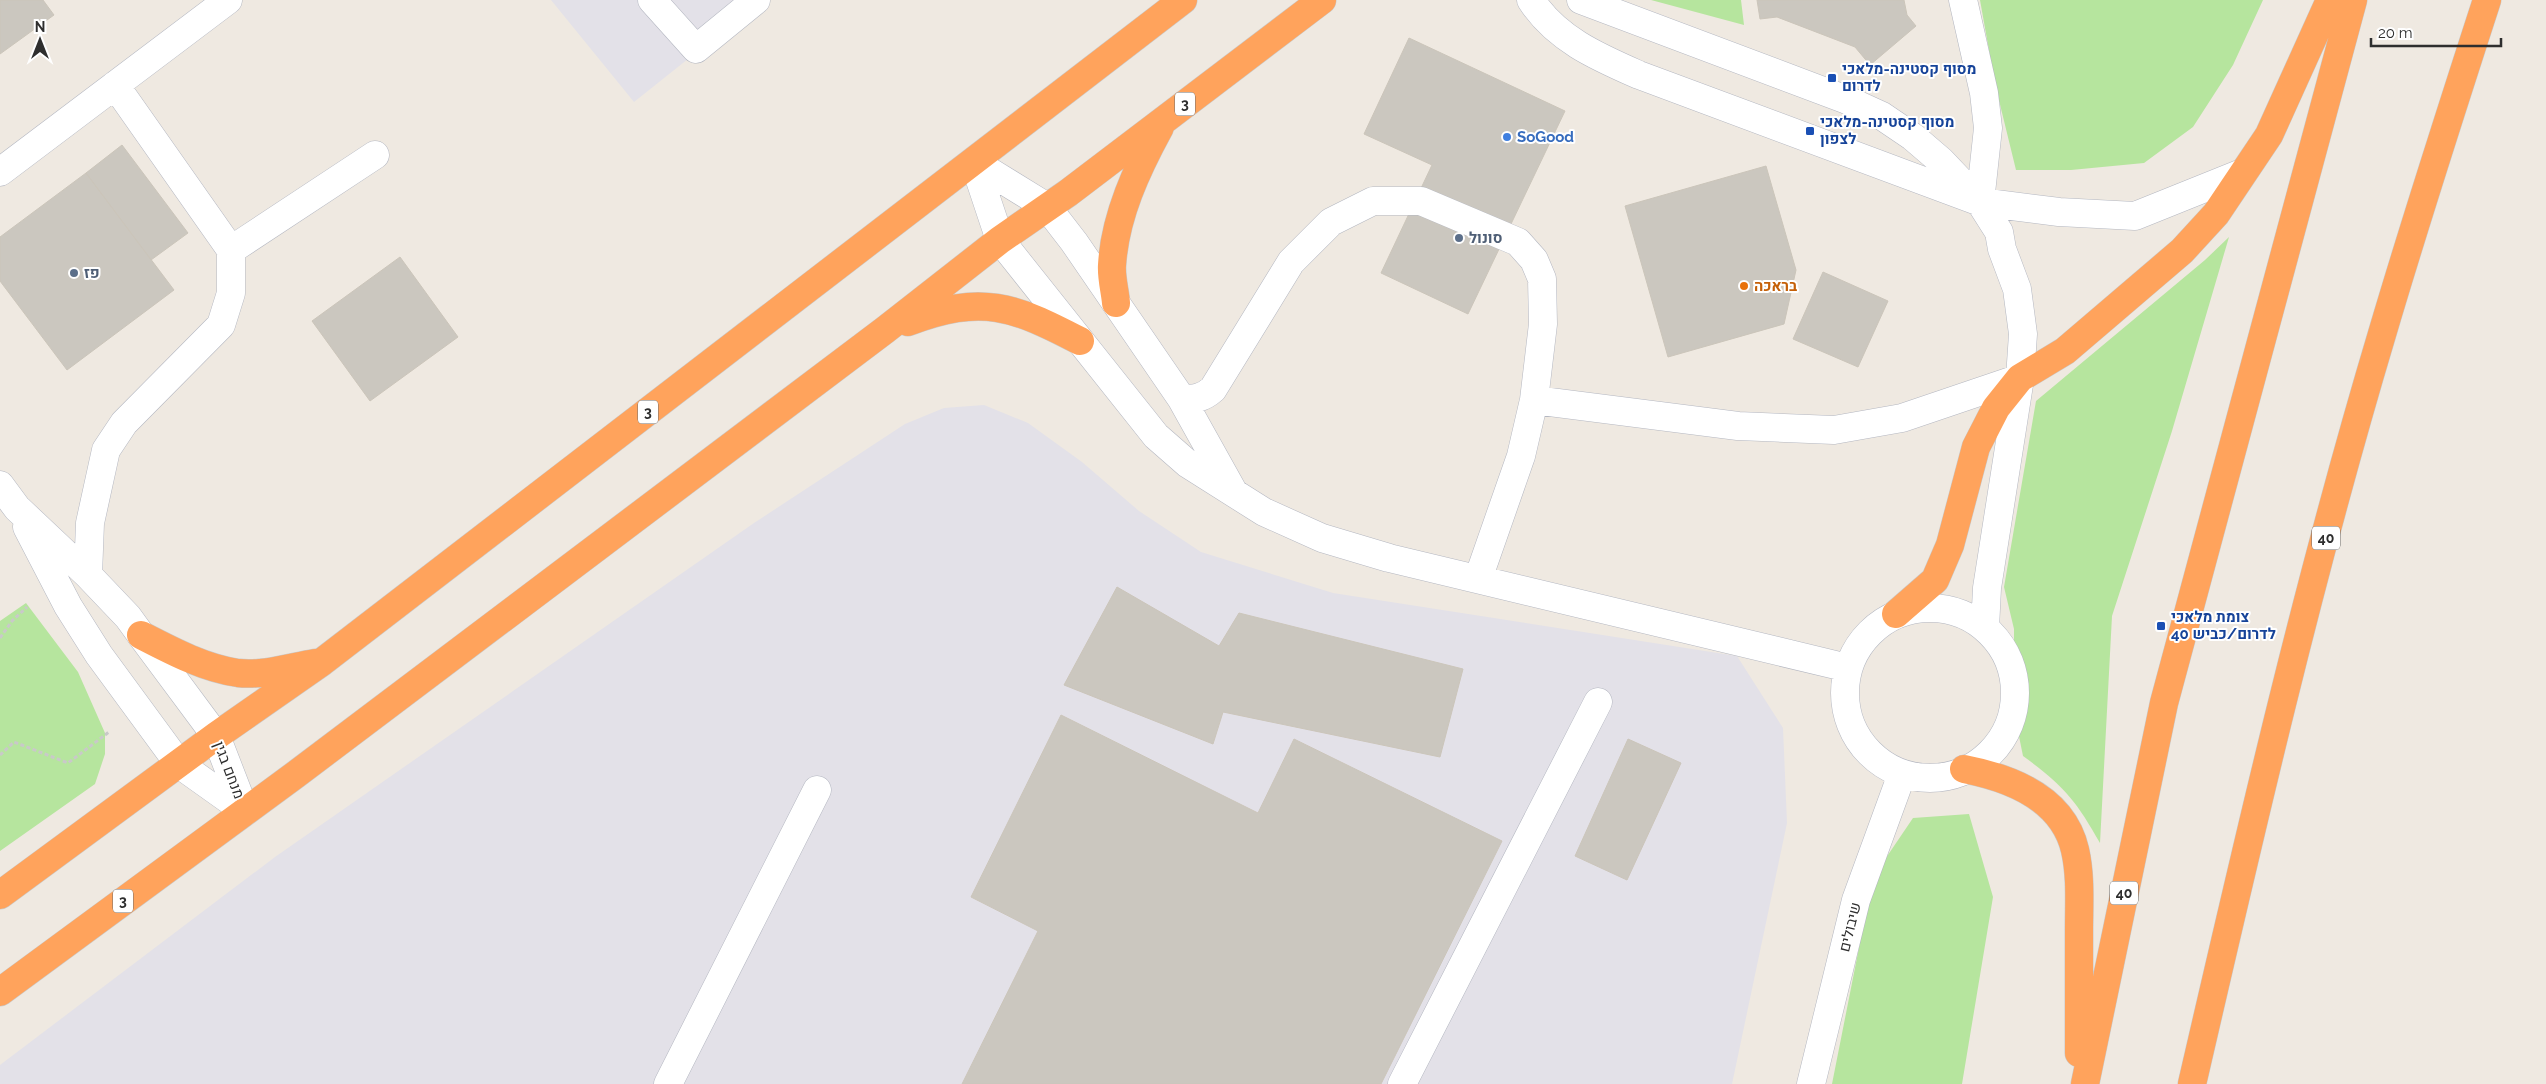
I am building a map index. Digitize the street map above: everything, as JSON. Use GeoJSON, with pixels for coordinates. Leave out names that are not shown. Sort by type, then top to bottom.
{"type":"FeatureCollection","features":[{"type":"Feature","properties":{"kind":"highway","name":"3"},"geometry":{"type":"LineString","coordinates":[[0,895],[216,736],[322,662],[1183,0]]}},
{"type":"Feature","properties":{"kind":"highway","name":"3"},"geometry":{"type":"LineString","coordinates":[[0,992],[245,811],[885,330],[1000,240],[1047,207],[1322,0]]}},
{"type":"Feature","properties":{"kind":"highway"},"geometry":{"type":"LineString","coordinates":[[1896,614],[1935,580],[1950,545],[1976,446],[1996,408],[2020,378],[2065,351],[2182,251],[2216,214],[2269,135],[2330,0]]}},
{"type":"Feature","properties":{"kind":"highway","name":"40"},"geometry":{"type":"LineString","coordinates":[[2085,1084],[2164,702],[2353,0]]}},
{"type":"Feature","properties":{"kind":"highway","name":"40"},"geometry":{"type":"LineString","coordinates":[[2192,1084],[2250,830],[2313,585],[2381,336],[2487,0]]}},
{"type":"Feature","properties":{"kind":"highway"},"geometry":{"type":"LineString","coordinates":[[1116,303],[1112,266],[1118,228],[1130,188],[1145,154],[1165,119]]}},
{"type":"Feature","properties":{"kind":"highway"},"geometry":{"type":"LineString","coordinates":[[885,330],[937,311],[976,305],[1003,307],[1034,317],[1080,341]]}},
{"type":"Feature","properties":{"kind":"highway"},"geometry":{"type":"LineString","coordinates":[[142,635],[178,654],[239,673],[261,672],[322,662]]}},
{"type":"Feature","properties":{"kind":"highway"},"geometry":{"type":"LineString","coordinates":[[1964,769],[1996,775],[2025,788],[2044,800],[2061,819],[2074,848],[2079,884],[2079,1084]]}},
{"type":"Feature","properties":{"kind":"street"},"geometry":{"type":"LineString","coordinates":[[0,172],[228,0]]}},
{"type":"Feature","properties":{"kind":"street"},"geometry":{"type":"LineString","coordinates":[[652,0],[696,49],[756,0]]}},
{"type":"Feature","properties":{"kind":"street"},"geometry":{"type":"LineString","coordinates":[[1531,0],[1546,20],[1590,54],[1639,76],[1980,202],[2058,212],[2135,216],[2242,173]]}},
{"type":"Feature","properties":{"kind":"street"},"geometry":{"type":"LineString","coordinates":[[1581,0],[1847,100],[1882,116],[1927,149],[1980,202],[1999,232],[2002,249],[2017,289],[2023,334],[2020,378],[1987,588],[1985,628]]}},
{"type":"Feature","properties":{"kind":"street"},"geometry":{"type":"LineString","coordinates":[[1963,0],[1984,93],[1988,128],[1980,202]]}},
{"type":"Feature","properties":{"kind":"street"},"geometry":{"type":"LineString","coordinates":[[88,575],[90,523],[106,450],[124,423],[221,325],[231,293],[231,250],[115,85]]}},
{"type":"Feature","properties":{"kind":"street"},"geometry":{"type":"LineString","coordinates":[[231,250],[375,155]]}},
{"type":"Feature","properties":{"kind":"street"},"geometry":{"type":"LineString","coordinates":[[974,162],[1047,207],[1181,398],[1235,494]]}},
{"type":"Feature","properties":{"kind":"street"},"geometry":{"type":"LineString","coordinates":[[974,162],[1000,240],[1156,436],[1188,464],[1264,512],[1322,538],[1389,558],[1848,668]]}},
{"type":"Feature","properties":{"kind":"street"},"geometry":{"type":"LineString","coordinates":[[1181,398],[1195,399],[1205,396],[1213,389],[1292,262],[1331,222],[1373,201],[1421,201],[1518,242],[1534,260],[1542,279],[1544,324],[1534,400],[1521,456],[1478,579]]}},
{"type":"Feature","properties":{"kind":"street"},"geometry":{"type":"LineString","coordinates":[[1534,400],[1738,426],[1834,430],[1902,418],[2020,378]]}},
{"type":"Feature","properties":{"kind":"street","name":"מנחם בגין"},"geometry":{"type":"LineString","coordinates":[[0,484],[17,508],[68,606],[99,655],[179,764],[245,811]]}},
{"type":"Feature","properties":{"kind":"street","name":"מנחם בגין"},"geometry":{"type":"LineString","coordinates":[[17,508],[88,575],[128,617],[142,635],[216,736],[245,811]]}},
{"type":"Feature","properties":{"kind":"street"},"geometry":{"type":"LineString","coordinates":[[1920,608],[1945,609],[1966,616],[1985,628],[2000,644],[2009,663],[2014,685],[2014,706],[2008,728],[1996,746],[1977,764],[1953,774],[1928,778],[1902,774],[1879,762],[1861,744],[1848,720],[1844,694],[1848,668],[1858,646],[1875,627],[1896,614],[1920,608]]}},
{"type":"Feature","properties":{"kind":"street"},"geometry":{"type":"LineString","coordinates":[[1402,1084],[1598,702]]}},
{"type":"Feature","properties":{"kind":"street","name":"שיבולים"},"geometry":{"type":"LineString","coordinates":[[1811,1084],[1856,900],[1902,774]]}},
{"type":"Feature","properties":{"kind":"street"},"geometry":{"type":"LineString","coordinates":[[668,1084],[817,790]]}},
{"type":"Feature","properties":{"kind":"path"},"geometry":{"type":"LineString","coordinates":[[0,638],[12,621],[28,606]]}},
{"type":"Feature","properties":{"kind":"path"},"geometry":{"type":"LineString","coordinates":[[0,755],[14,742],[68,763],[105,733],[147,720]]}},
{"type":"Feature","properties":{"kind":"shaded area"},"geometry":{"type":"Polygon","coordinates":[[[551,0],[762,0],[634,102],[551,0]]]}},
{"type":"Feature","properties":{"kind":"shaded area"},"geometry":{"type":"Polygon","coordinates":[[[984,405],[1028,423],[1082,462],[1139,511],[1201,552],[1333,593],[1737,656],[1783,728],[1787,823],[1732,1084],[0,1084],[0,1065],[275,857],[754,523],[905,424],[944,408],[984,405]]]}},
{"type":"Feature","properties":{"kind":"green space"},"geometry":{"type":"Polygon","coordinates":[[[1651,0],[1741,0],[1744,25],[1651,0]]]}},
{"type":"Feature","properties":{"kind":"green space"},"geometry":{"type":"Polygon","coordinates":[[[1980,0],[2263,0],[2233,65],[2193,127],[2144,163],[2071,170],[2016,170],[1995,84],[1980,0]]]}},
{"type":"Feature","properties":{"kind":"green space"},"geometry":{"type":"Polygon","coordinates":[[[2229,237],[2172,431],[2112,616],[2100,843],[2068,794],[2023,756],[2009,687],[2014,662],[2014,629],[2004,587],[2036,401],[2205,260],[2229,237]]]}},
{"type":"Feature","properties":{"kind":"green space"},"geometry":{"type":"Polygon","coordinates":[[[26,603],[78,672],[105,733],[105,754],[95,784],[0,851],[0,621],[26,603]]]}},
{"type":"Feature","properties":{"kind":"green space"},"geometry":{"type":"Polygon","coordinates":[[[1969,814],[1993,897],[1962,1084],[1832,1084],[1873,877],[1913,818],[1969,814]]]}},
{"type":"Feature","properties":{"kind":"building"},"geometry":{"type":"Polygon","coordinates":[[[0,0],[43,0],[54,15],[0,54],[0,0]]]}},
{"type":"Feature","properties":{"kind":"building"},"geometry":{"type":"Polygon","coordinates":[[[1757,0],[1904,0],[1907,15],[1916,26],[1870,65],[1855,47],[1777,17],[1760,19],[1757,0]]]}},
{"type":"Feature","properties":{"kind":"building"},"geometry":{"type":"Polygon","coordinates":[[[1409,38],[1565,111],[1468,314],[1381,273],[1432,165],[1364,134],[1409,38]]]}},
{"type":"Feature","properties":{"kind":"building"},"geometry":{"type":"Polygon","coordinates":[[[122,145],[188,233],[151,260],[86,173],[122,145]]]}},
{"type":"Feature","properties":{"kind":"building"},"geometry":{"type":"Polygon","coordinates":[[[1766,166],[1796,270],[1784,324],[1668,357],[1625,206],[1766,166]]]}},
{"type":"Feature","properties":{"kind":"building"},"geometry":{"type":"Polygon","coordinates":[[[86,173],[174,290],[67,370],[0,281],[0,237],[86,173]]]}},
{"type":"Feature","properties":{"kind":"building"},"geometry":{"type":"Polygon","coordinates":[[[400,257],[458,337],[370,401],[312,321],[400,257]]]}},
{"type":"Feature","properties":{"kind":"building"},"geometry":{"type":"Polygon","coordinates":[[[1823,272],[1888,301],[1858,367],[1793,339],[1823,272]]]}},
{"type":"Feature","properties":{"kind":"building"},"geometry":{"type":"Polygon","coordinates":[[[1117,587],[1219,646],[1239,613],[1463,669],[1440,757],[1223,712],[1213,744],[1064,685],[1117,587]]]}},
{"type":"Feature","properties":{"kind":"building"},"geometry":{"type":"Polygon","coordinates":[[[1061,715],[1258,813],[1294,739],[1502,841],[1381,1084],[962,1084],[1038,931],[971,897],[1061,715]]]}},
{"type":"Feature","properties":{"kind":"building"},"geometry":{"type":"Polygon","coordinates":[[[1628,739],[1681,763],[1627,880],[1575,856],[1628,739]]]}},
{"type":"Feature","properties":{"kind":"place","name":"מסוף קסטינה-מלאכי לדרום"},"geometry":{"type":"Point","coordinates":[1832,78]}},
{"type":"Feature","properties":{"kind":"place","name":"מסוף קסטינה-מלאכי לצפון"},"geometry":{"type":"Point","coordinates":[1810,131]}},
{"type":"Feature","properties":{"kind":"place","name":"SoGood"},"geometry":{"type":"Point","coordinates":[1507,137]}},
{"type":"Feature","properties":{"kind":"place","name":"סונול"},"geometry":{"type":"Point","coordinates":[1459,238]}},
{"type":"Feature","properties":{"kind":"place","name":"פז"},"geometry":{"type":"Point","coordinates":[74,273]}},
{"type":"Feature","properties":{"kind":"place","name":"בראכה"},"geometry":{"type":"Point","coordinates":[1744,286]}},
{"type":"Feature","properties":{"kind":"place","name":"צומת מלאכי לדרום/כביש 40"},"geometry":{"type":"Point","coordinates":[2161,626]}}]}
